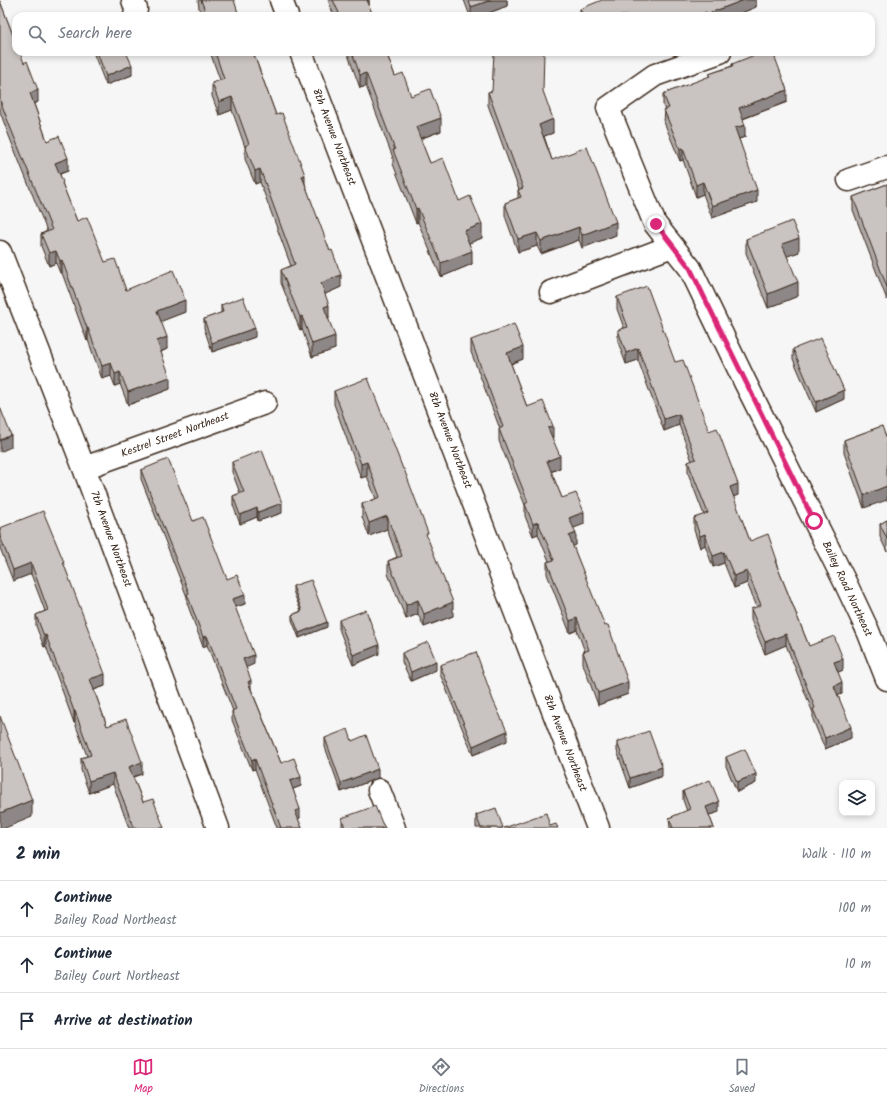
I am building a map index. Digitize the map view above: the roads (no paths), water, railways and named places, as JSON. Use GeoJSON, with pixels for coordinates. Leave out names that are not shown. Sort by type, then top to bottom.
{"type":"FeatureCollection","features":[{"type":"Feature","properties":{"kind":"street"},"geometry":{"type":"LineString","coordinates":[[133,0],[136,12]]}},
{"type":"Feature","properties":{"kind":"street"},"geometry":{"type":"LineString","coordinates":[[281,0],[286,12]]}},
{"type":"Feature","properties":{"kind":"street","name":"8th Avenue Northeast"},"geometry":{"type":"LineString","coordinates":[[303,56],[598,828]]}},
{"type":"Feature","properties":{"kind":"street","name":"Bailey Road Northeast"},"geometry":{"type":"LineString","coordinates":[[709,56],[655,75],[608,108],[656,224],[690,268],[845,582],[868,631],[887,679]]}},
{"type":"Feature","properties":{"kind":"street"},"geometry":{"type":"LineString","coordinates":[[849,180],[887,167]]}},
{"type":"Feature","properties":{"kind":"street"},"geometry":{"type":"LineString","coordinates":[[551,292],[672,246]]}},
{"type":"Feature","properties":{"kind":"street","name":"7th Avenue Northeast"},"geometry":{"type":"LineString","coordinates":[[0,252],[84,468],[218,828]]}},
{"type":"Feature","properties":{"kind":"street","name":"Kestrel Street Northeast"},"geometry":{"type":"LineString","coordinates":[[84,468],[265,403]]}},
{"type":"Feature","properties":{"kind":"street"},"geometry":{"type":"LineString","coordinates":[[379,790],[394,828]]}}]}
